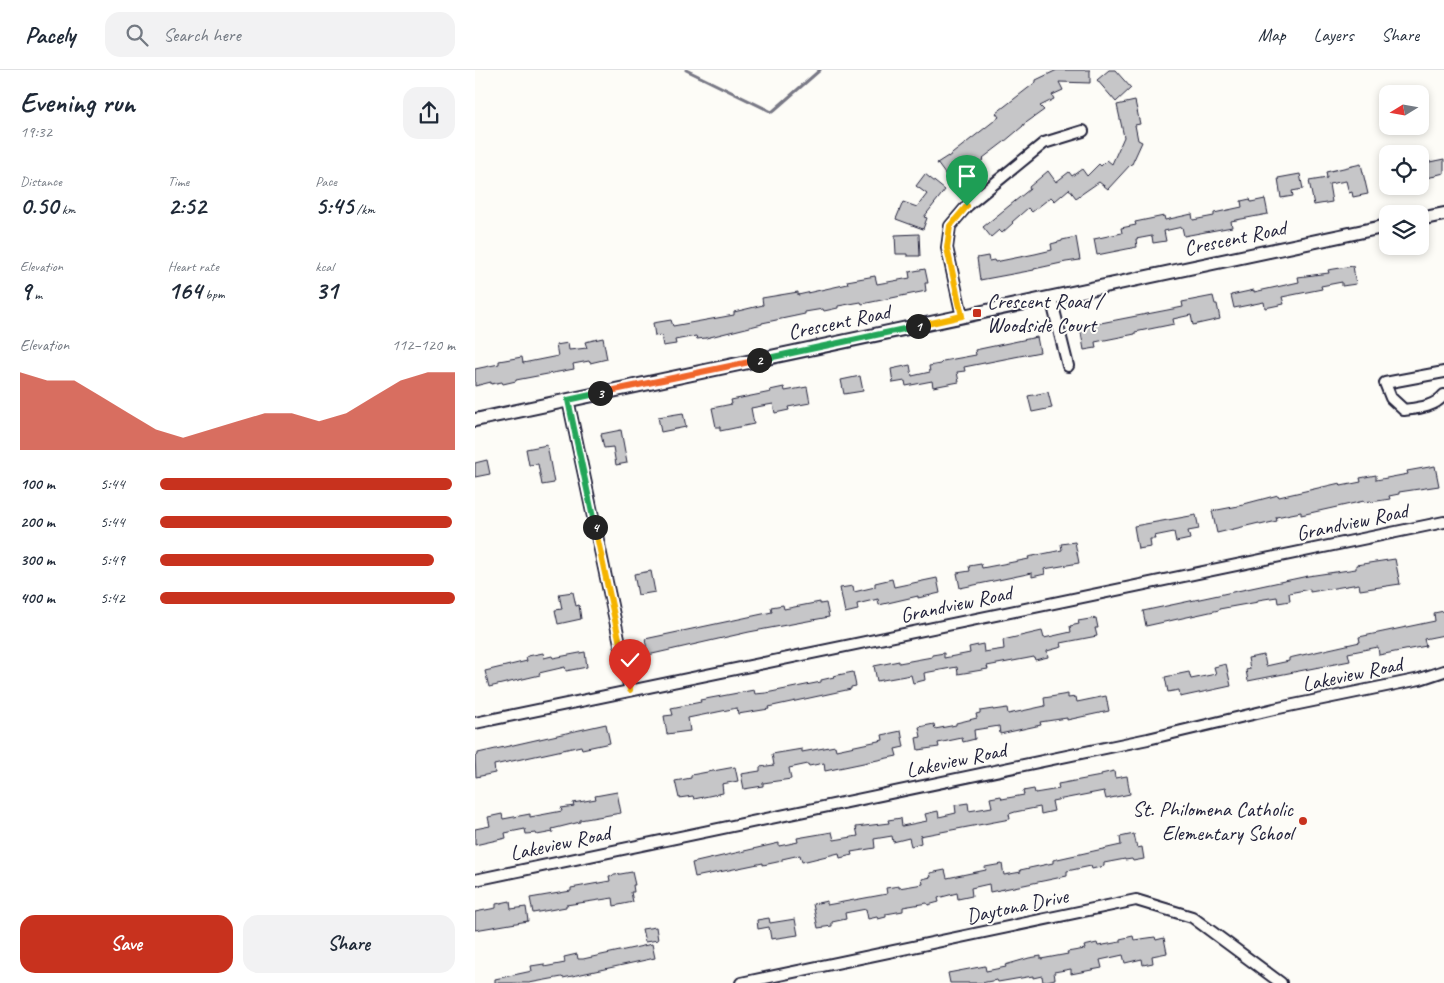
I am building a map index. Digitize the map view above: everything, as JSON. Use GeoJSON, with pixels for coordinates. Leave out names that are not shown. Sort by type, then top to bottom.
{"type":"FeatureCollection","features":[{"type":"Feature","properties":{"kind":"street"},"geometry":{"type":"LineString","coordinates":[[962,316],[947,248],[950,226],[967,206],[1045,143],[1083,131]]}},
{"type":"Feature","properties":{"kind":"street"},"geometry":{"type":"LineString","coordinates":[[1429,217],[1444,214]]}},
{"type":"Feature","properties":{"kind":"street","name":"Crescent Road"},"geometry":{"type":"LineString","coordinates":[[475,420],[1379,228]]}},
{"type":"Feature","properties":{"kind":"street"},"geometry":{"type":"LineString","coordinates":[[1051,298],[1067,366]]}},
{"type":"Feature","properties":{"kind":"street"},"geometry":{"type":"LineString","coordinates":[[1444,372],[1385,383],[1391,398],[1404,410],[1429,407],[1443,398],[1444,395]]}},
{"type":"Feature","properties":{"kind":"street"},"geometry":{"type":"LineString","coordinates":[[568,400],[630,690]]}},
{"type":"Feature","properties":{"kind":"street","name":"Grandview Road"},"geometry":{"type":"LineString","coordinates":[[475,723],[1444,522]]}},
{"type":"Feature","properties":{"kind":"street","name":"Lakeview Road"},"geometry":{"type":"LineString","coordinates":[[475,880],[1149,739],[1274,709],[1420,679],[1444,671]]}},
{"type":"Feature","properties":{"kind":"street","name":"Daytona Drive"},"geometry":{"type":"LineString","coordinates":[[741,983],[1136,900],[1192,917],[1281,983]]}},
{"type":"Feature","properties":{"kind":"building"},"geometry":{"type":"Polygon","coordinates":[[[1057,70],[1090,70],[1090,83],[1059,82],[1063,90],[1052,95],[1054,99],[1040,106],[1044,110],[1023,125],[977,165],[975,163],[961,174],[963,177],[953,185],[937,163],[948,157],[999,117],[996,113],[1036,82],[1036,80],[1057,70]]]}},
{"type":"Feature","properties":{"kind":"building"},"geometry":{"type":"Polygon","coordinates":[[[1109,70],[1115,70],[1131,88],[1116,102],[1097,80],[1109,70]]]}},
{"type":"Feature","properties":{"kind":"building"},"geometry":{"type":"Polygon","coordinates":[[[1135,101],[1140,124],[1135,125],[1138,140],[1142,142],[1132,164],[1108,189],[1099,182],[1076,198],[1069,189],[1055,201],[1051,197],[1032,212],[1028,208],[1002,233],[999,230],[991,237],[983,227],[1030,189],[1029,187],[1048,171],[1056,182],[1069,172],[1072,176],[1082,169],[1087,176],[1099,164],[1101,166],[1107,160],[1112,164],[1124,137],[1117,105],[1135,101]]]}},
{"type":"Feature","properties":{"kind":"building"},"geometry":{"type":"Polygon","coordinates":[[[1444,159],[1444,173],[1429,177],[1429,162],[1444,159]]]}},
{"type":"Feature","properties":{"kind":"building"},"geometry":{"type":"Polygon","coordinates":[[[1361,164],[1368,194],[1353,197],[1352,192],[1349,193],[1346,181],[1329,184],[1332,202],[1314,205],[1309,181],[1327,178],[1326,172],[1361,164]]]}},
{"type":"Feature","properties":{"kind":"building"},"geometry":{"type":"Polygon","coordinates":[[[925,174],[945,190],[924,217],[927,218],[923,229],[896,219],[903,202],[917,207],[927,194],[916,186],[925,174]]]}},
{"type":"Feature","properties":{"kind":"building"},"geometry":{"type":"Polygon","coordinates":[[[1300,174],[1303,189],[1292,191],[1293,196],[1281,198],[1278,178],[1300,174]]]}},
{"type":"Feature","properties":{"kind":"building"},"geometry":{"type":"Polygon","coordinates":[[[1250,199],[1251,202],[1265,199],[1268,214],[1231,221],[1232,227],[1184,236],[1182,227],[1164,231],[1166,241],[1153,243],[1152,236],[1136,239],[1137,247],[1097,255],[1094,239],[1122,233],[1121,228],[1136,225],[1135,222],[1164,216],[1165,220],[1192,214],[1193,220],[1214,216],[1214,213],[1242,207],[1241,201],[1250,199]]]}},
{"type":"Feature","properties":{"kind":"building"},"geometry":{"type":"Polygon","coordinates":[[[919,234],[920,256],[896,254],[895,235],[919,234]]]}},
{"type":"Feature","properties":{"kind":"building"},"geometry":{"type":"Polygon","coordinates":[[[1076,237],[1080,260],[980,280],[977,258],[988,256],[989,261],[994,260],[995,262],[1035,254],[1052,250],[1051,244],[1076,237]]]}},
{"type":"Feature","properties":{"kind":"building"},"geometry":{"type":"Polygon","coordinates":[[[1353,266],[1356,284],[1342,286],[1342,282],[1321,286],[1322,289],[1282,297],[1284,304],[1265,308],[1264,302],[1234,308],[1231,295],[1299,282],[1298,277],[1329,273],[1328,270],[1353,266]]]}},
{"type":"Feature","properties":{"kind":"building"},"geometry":{"type":"Polygon","coordinates":[[[925,269],[928,283],[925,283],[926,291],[862,304],[861,302],[838,306],[838,308],[824,311],[823,309],[805,312],[805,314],[706,338],[697,339],[696,336],[675,340],[676,344],[663,346],[661,335],[655,336],[653,323],[671,320],[673,326],[734,315],[734,312],[763,305],[762,298],[798,292],[798,295],[848,284],[847,281],[875,276],[877,284],[910,278],[909,272],[925,269]]]}},
{"type":"Feature","properties":{"kind":"building"},"geometry":{"type":"Polygon","coordinates":[[[1213,296],[1220,319],[1193,325],[1191,315],[1173,319],[1174,324],[1095,342],[1096,348],[1084,350],[1080,327],[1183,307],[1182,302],[1213,296]]]}},
{"type":"Feature","properties":{"kind":"building"},"geometry":{"type":"Polygon","coordinates":[[[1037,337],[1040,352],[964,367],[965,371],[957,372],[959,382],[933,387],[932,381],[906,386],[905,381],[893,383],[891,369],[910,365],[912,376],[930,372],[929,366],[940,364],[943,361],[976,355],[975,350],[1037,337]]]}},
{"type":"Feature","properties":{"kind":"building"},"geometry":{"type":"Polygon","coordinates":[[[603,338],[607,359],[573,364],[574,369],[503,384],[502,382],[491,384],[491,382],[475,386],[475,369],[499,364],[499,361],[522,357],[523,363],[558,356],[556,345],[568,343],[569,350],[587,348],[585,342],[603,338]]]}},
{"type":"Feature","properties":{"kind":"building"},"geometry":{"type":"Polygon","coordinates":[[[860,376],[863,391],[844,394],[841,380],[860,376]]]}},
{"type":"Feature","properties":{"kind":"building"},"geometry":{"type":"Polygon","coordinates":[[[784,387],[785,391],[807,387],[810,403],[788,407],[789,410],[775,413],[773,404],[751,408],[754,424],[720,431],[720,427],[716,427],[712,408],[732,404],[731,400],[771,392],[770,390],[784,387]]]}},
{"type":"Feature","properties":{"kind":"building"},"geometry":{"type":"Polygon","coordinates":[[[1048,392],[1052,408],[1032,412],[1028,396],[1048,392]]]}},
{"type":"Feature","properties":{"kind":"building"},"geometry":{"type":"Polygon","coordinates":[[[683,413],[686,427],[661,432],[658,417],[683,413]]]}},
{"type":"Feature","properties":{"kind":"building"},"geometry":{"type":"Polygon","coordinates":[[[621,430],[627,463],[616,465],[613,447],[604,448],[601,434],[621,430]]]}},
{"type":"Feature","properties":{"kind":"building"},"geometry":{"type":"Polygon","coordinates":[[[547,445],[554,483],[542,485],[538,464],[529,465],[526,449],[547,445]]]}},
{"type":"Feature","properties":{"kind":"building"},"geometry":{"type":"Polygon","coordinates":[[[487,460],[490,474],[475,477],[475,463],[487,460]]]}},
{"type":"Feature","properties":{"kind":"building"},"geometry":{"type":"Polygon","coordinates":[[[1435,466],[1439,486],[1399,492],[1399,494],[1389,496],[1390,499],[1371,502],[1364,501],[1301,515],[1301,512],[1276,517],[1277,521],[1260,525],[1259,523],[1217,533],[1212,511],[1244,505],[1278,495],[1279,497],[1340,483],[1341,486],[1361,482],[1360,478],[1376,475],[1376,480],[1408,474],[1407,471],[1435,466]]]}},
{"type":"Feature","properties":{"kind":"building"},"geometry":{"type":"Polygon","coordinates":[[[1196,515],[1199,529],[1188,531],[1190,539],[1176,542],[1174,532],[1154,536],[1155,539],[1150,539],[1151,547],[1138,549],[1134,526],[1196,515]]]}},
{"type":"Feature","properties":{"kind":"building"},"geometry":{"type":"Polygon","coordinates":[[[1075,542],[1079,563],[1044,569],[1045,574],[1032,577],[1032,573],[960,588],[957,573],[970,571],[969,566],[981,564],[982,568],[1029,559],[1028,557],[1062,550],[1061,544],[1075,542]]]}},
{"type":"Feature","properties":{"kind":"building"},"geometry":{"type":"Polygon","coordinates":[[[1395,559],[1400,584],[1360,590],[1359,584],[1310,592],[1310,589],[1289,593],[1290,601],[1278,603],[1277,597],[1258,600],[1258,602],[1146,626],[1143,611],[1308,576],[1356,569],[1356,565],[1395,559]]]}},
{"type":"Feature","properties":{"kind":"building"},"geometry":{"type":"Polygon","coordinates":[[[651,571],[655,592],[638,595],[634,574],[651,571]]]}},
{"type":"Feature","properties":{"kind":"building"},"geometry":{"type":"Polygon","coordinates":[[[937,578],[940,593],[879,605],[878,599],[857,604],[858,610],[845,613],[840,588],[853,586],[854,592],[875,587],[875,583],[892,579],[894,587],[937,578]]]}},
{"type":"Feature","properties":{"kind":"building"},"geometry":{"type":"Polygon","coordinates":[[[573,592],[576,606],[579,605],[581,619],[558,624],[555,610],[562,609],[559,594],[573,592]]]}},
{"type":"Feature","properties":{"kind":"building"},"geometry":{"type":"Polygon","coordinates":[[[820,602],[820,604],[826,603],[829,617],[749,632],[648,655],[645,639],[772,612],[771,607],[783,605],[784,609],[820,602]]]}},
{"type":"Feature","properties":{"kind":"building"},"geometry":{"type":"Polygon","coordinates":[[[1444,611],[1444,635],[1424,639],[1426,646],[1379,655],[1378,647],[1348,653],[1350,661],[1248,681],[1246,670],[1250,669],[1248,658],[1264,655],[1266,666],[1289,661],[1289,658],[1360,642],[1359,637],[1435,621],[1434,613],[1444,611]]]}},
{"type":"Feature","properties":{"kind":"building"},"geometry":{"type":"Polygon","coordinates":[[[1096,618],[1098,628],[1095,628],[1097,636],[1061,643],[1062,647],[1047,651],[1048,657],[1035,660],[1034,657],[987,666],[988,669],[958,674],[957,667],[924,673],[925,680],[913,683],[911,675],[877,681],[874,666],[932,657],[932,655],[944,653],[944,658],[970,653],[969,647],[983,644],[984,652],[1004,649],[1003,640],[1042,631],[1044,638],[1071,632],[1070,626],[1079,624],[1078,621],[1096,618]]]}},
{"type":"Feature","properties":{"kind":"building"},"geometry":{"type":"Polygon","coordinates":[[[585,652],[587,667],[566,671],[565,667],[489,687],[485,671],[527,661],[526,657],[528,656],[543,653],[544,658],[552,656],[553,658],[585,652]]]}},
{"type":"Feature","properties":{"kind":"building"},"geometry":{"type":"Polygon","coordinates":[[[1226,664],[1231,686],[1180,697],[1179,690],[1168,692],[1165,677],[1189,672],[1191,679],[1216,674],[1214,667],[1226,664]]]}},
{"type":"Feature","properties":{"kind":"building"},"geometry":{"type":"Polygon","coordinates":[[[853,672],[856,686],[851,687],[851,689],[768,707],[769,709],[738,714],[737,708],[688,718],[690,731],[667,734],[664,716],[673,715],[671,708],[701,702],[700,700],[754,690],[755,694],[766,693],[821,682],[821,680],[833,676],[853,672]]]}},
{"type":"Feature","properties":{"kind":"building"},"geometry":{"type":"Polygon","coordinates":[[[1068,694],[1068,698],[1076,697],[1077,702],[1106,696],[1109,711],[1067,720],[1067,718],[1040,722],[1041,725],[1000,734],[999,726],[974,730],[975,739],[963,742],[962,738],[938,743],[939,747],[918,750],[916,738],[921,737],[919,727],[934,724],[935,729],[956,725],[956,723],[977,718],[976,714],[980,713],[980,711],[1007,708],[1008,714],[1045,706],[1044,698],[1068,694]]]}},
{"type":"Feature","properties":{"kind":"building"},"geometry":{"type":"Polygon","coordinates":[[[606,724],[610,743],[582,749],[581,746],[494,765],[495,773],[476,777],[475,756],[478,753],[606,724]]]}},
{"type":"Feature","properties":{"kind":"building"},"geometry":{"type":"Polygon","coordinates":[[[901,731],[904,747],[895,749],[897,756],[825,771],[824,763],[789,768],[791,779],[763,783],[763,786],[744,789],[741,774],[760,771],[760,767],[774,765],[772,754],[802,749],[802,752],[835,746],[836,750],[883,740],[882,735],[901,731]]]}},
{"type":"Feature","properties":{"kind":"building"},"geometry":{"type":"Polygon","coordinates":[[[735,767],[738,781],[722,784],[723,793],[694,799],[693,796],[679,798],[675,781],[691,778],[691,775],[735,767]]]}},
{"type":"Feature","properties":{"kind":"building"},"geometry":{"type":"Polygon","coordinates":[[[1114,771],[1115,778],[1127,776],[1130,794],[1106,799],[1104,791],[1052,801],[1054,811],[1041,814],[1040,807],[1015,812],[1009,814],[1010,819],[920,836],[921,843],[911,846],[909,838],[893,842],[892,836],[874,839],[875,848],[851,852],[852,855],[840,858],[839,853],[802,862],[800,855],[763,865],[763,863],[695,877],[692,863],[779,843],[779,846],[798,842],[797,838],[832,832],[834,840],[858,836],[856,827],[889,823],[888,820],[901,818],[902,826],[927,821],[925,814],[938,811],[939,817],[956,813],[955,805],[968,803],[969,811],[992,807],[990,798],[1001,796],[1002,799],[1024,795],[1023,791],[1034,789],[1035,793],[1059,789],[1058,784],[1101,776],[1101,774],[1114,771]]]}},
{"type":"Feature","properties":{"kind":"building"},"geometry":{"type":"Polygon","coordinates":[[[617,792],[621,813],[580,820],[580,822],[552,829],[553,832],[537,835],[536,833],[526,834],[525,829],[505,833],[506,838],[475,845],[475,829],[490,826],[488,817],[502,814],[503,819],[530,814],[530,817],[562,811],[561,808],[574,806],[573,803],[596,799],[595,796],[617,792]]]}},
{"type":"Feature","properties":{"kind":"building"},"geometry":{"type":"Polygon","coordinates":[[[1134,834],[1137,848],[1142,847],[1144,859],[1133,861],[1132,859],[1125,859],[1104,863],[1104,866],[1092,869],[1091,866],[1067,871],[1067,876],[990,892],[989,884],[971,888],[972,896],[958,899],[957,893],[938,898],[939,902],[928,905],[927,903],[903,907],[903,911],[886,914],[886,917],[878,919],[877,917],[868,919],[866,909],[845,913],[846,919],[832,922],[832,926],[818,928],[813,904],[827,901],[827,905],[887,894],[886,888],[923,884],[922,879],[931,877],[930,873],[945,870],[947,878],[986,870],[985,867],[1002,864],[1004,875],[1021,872],[1020,870],[1053,863],[1053,860],[1121,845],[1120,837],[1134,834]]]}},
{"type":"Feature","properties":{"kind":"building"},"geometry":{"type":"Polygon","coordinates":[[[632,872],[635,885],[633,885],[634,892],[631,892],[633,902],[614,906],[613,898],[566,905],[566,907],[533,913],[530,898],[571,891],[571,888],[610,881],[609,876],[632,872]]]}},
{"type":"Feature","properties":{"kind":"building"},"geometry":{"type":"Polygon","coordinates":[[[510,901],[511,909],[526,907],[528,921],[475,930],[475,912],[496,908],[496,904],[510,901]]]}},
{"type":"Feature","properties":{"kind":"building"},"geometry":{"type":"Polygon","coordinates":[[[769,918],[770,923],[795,919],[798,935],[771,939],[769,927],[758,929],[757,920],[769,918]]]}},
{"type":"Feature","properties":{"kind":"building"},"geometry":{"type":"Polygon","coordinates":[[[656,927],[658,940],[645,942],[642,929],[656,927]]]}},
{"type":"Feature","properties":{"kind":"building"},"geometry":{"type":"Polygon","coordinates":[[[1133,936],[1134,940],[1155,937],[1156,940],[1164,938],[1167,953],[1152,956],[1153,963],[1143,965],[1142,959],[1125,963],[1123,955],[1100,960],[1102,968],[1071,974],[1071,969],[1054,972],[1055,979],[1043,982],[1042,976],[1033,978],[1033,976],[998,982],[997,980],[981,983],[950,983],[948,973],[985,966],[986,971],[1006,967],[1005,965],[1029,958],[1041,956],[1041,959],[1068,954],[1067,952],[1085,949],[1084,946],[1097,943],[1098,946],[1120,942],[1120,939],[1133,936]]]}},
{"type":"Feature","properties":{"kind":"building"},"geometry":{"type":"Polygon","coordinates":[[[652,944],[655,958],[563,978],[529,983],[495,983],[495,979],[532,971],[531,966],[544,964],[544,967],[565,963],[564,957],[577,954],[578,959],[583,959],[652,944]]]}},
{"type":"Feature","properties":{"kind":"waterway"},"geometry":{"type":"LineString","coordinates":[[686,70],[772,112],[820,70]]}},
{"type":"Feature","properties":{"kind":"place","name":"Crescent Road / Woodside Court"},"geometry":{"type":"Point","coordinates":[977,313]}},
{"type":"Feature","properties":{"kind":"place","name":"St. Philomena Catholic Elementary School"},"geometry":{"type":"Point","coordinates":[1303,821]}},
{"type":"Feature","properties":{"kind":"route"},"geometry":{"type":"LineString","coordinates":[[630,690],[568,400],[962,316],[947,248],[950,226],[967,206]]}}]}
